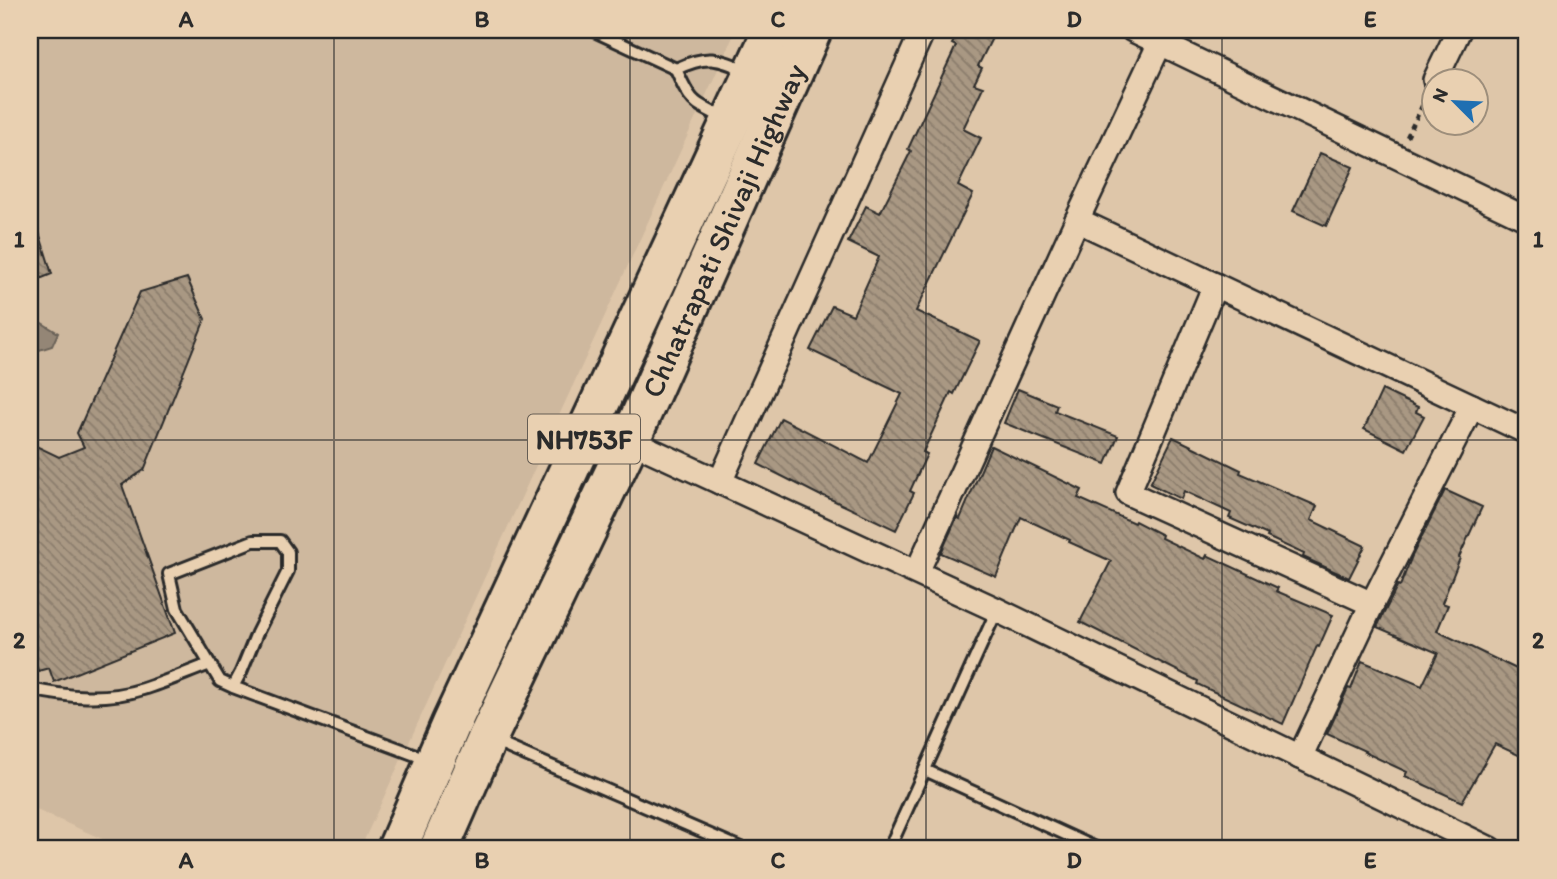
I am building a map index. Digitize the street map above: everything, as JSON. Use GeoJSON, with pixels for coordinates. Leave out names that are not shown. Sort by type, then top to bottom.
{"type":"FeatureCollection","features":[{"type":"Feature","properties":{"kind":"highway","name":"Chhatrapati Shivaji Highway"},"geometry":{"type":"LineString","coordinates":[[397,849],[451,724],[773,30]]}},
{"type":"Feature","properties":{"kind":"highway","name":"Chhatrapati Shivaji Highway"},"geometry":{"type":"LineString","coordinates":[[439,849],[487,739],[630,440],[813,30]]}},
{"type":"Feature","properties":{"kind":"street"},"geometry":{"type":"LineString","coordinates":[[720,482],[923,30]]}},
{"type":"Feature","properties":{"kind":"street"},"geometry":{"type":"LineString","coordinates":[[1133,30],[1527,219]]}},
{"type":"Feature","properties":{"kind":"street"},"geometry":{"type":"LineString","coordinates":[[1442,66],[1459,30]]}},
{"type":"Feature","properties":{"kind":"street"},"geometry":{"type":"LineString","coordinates":[[917,572],[1160,43]]}},
{"type":"Feature","properties":{"kind":"street"},"geometry":{"type":"LineString","coordinates":[[1077,220],[1527,432]]}},
{"type":"Feature","properties":{"kind":"street"},"geometry":{"type":"LineString","coordinates":[[1216,285],[1128,493],[1372,604]]}},
{"type":"Feature","properties":{"kind":"street"},"geometry":{"type":"LineString","coordinates":[[1300,757],[1372,604],[1472,405]]}},
{"type":"Feature","properties":{"kind":"street"},"geometry":{"type":"LineString","coordinates":[[592,422],[997,610],[1490,849]]}},
{"type":"Feature","properties":{"kind":"lane"},"geometry":{"type":"LineString","coordinates":[[592,30],[676,69],[687,94],[700,107],[730,121]]}},
{"type":"Feature","properties":{"kind":"lane"},"geometry":{"type":"LineString","coordinates":[[676,69],[695,60],[722,60],[753,74]]}},
{"type":"Feature","properties":{"kind":"lane"},"geometry":{"type":"LineString","coordinates":[[233,687],[288,571],[288,552],[280,541],[253,541],[169,574],[177,609],[220,681],[233,687],[435,762]]}},
{"type":"Feature","properties":{"kind":"lane"},"geometry":{"type":"LineString","coordinates":[[889,849],[997,610]]}},
{"type":"Feature","properties":{"kind":"lane"},"geometry":{"type":"LineString","coordinates":[[30,689],[79,697],[111,696],[142,690],[210,664]]}},
{"type":"Feature","properties":{"kind":"lane"},"geometry":{"type":"LineString","coordinates":[[487,739],[743,849]]}},
{"type":"Feature","properties":{"kind":"lane"},"geometry":{"type":"LineString","coordinates":[[925,770],[1098,849]]}},
{"type":"Feature","properties":{"kind":"path"},"geometry":{"type":"LineString","coordinates":[[1397,157],[1420,111]]}},
{"type":"Feature","properties":{"kind":"shaded area"},"geometry":{"type":"Polygon","coordinates":[[[30,30],[736,30],[360,849],[125,849],[30,807],[30,30]]]}},
{"type":"Feature","properties":{"kind":"shaded area"},"geometry":{"type":"Polygon","coordinates":[[[42,323],[58,333],[52,346],[30,353],[30,327],[42,323]]]}},
{"type":"Feature","properties":{"kind":"building"},"geometry":{"type":"Polygon","coordinates":[[[960,30],[996,30],[978,66],[982,68],[974,84],[983,87],[963,129],[981,138],[958,186],[973,194],[916,311],[980,341],[954,394],[951,392],[923,452],[927,454],[910,491],[914,493],[896,530],[758,464],[781,418],[868,463],[902,394],[810,350],[832,306],[853,315],[879,257],[848,242],[866,206],[880,213],[911,151],[908,149],[956,46],[952,44],[960,30]]]}},
{"type":"Feature","properties":{"kind":"building"},"geometry":{"type":"Polygon","coordinates":[[[1320,153],[1353,167],[1326,226],[1293,211],[1320,153]]]}},
{"type":"Feature","properties":{"kind":"building"},"geometry":{"type":"Polygon","coordinates":[[[30,216],[34,216],[52,274],[30,283],[30,216]]]}},
{"type":"Feature","properties":{"kind":"building"},"geometry":{"type":"Polygon","coordinates":[[[187,278],[205,319],[144,470],[122,485],[175,633],[54,682],[49,668],[38,671],[30,650],[30,443],[59,457],[84,447],[77,433],[140,292],[187,278]]]}},
{"type":"Feature","properties":{"kind":"building"},"geometry":{"type":"Polygon","coordinates":[[[1018,389],[1057,405],[1055,411],[1118,436],[1106,464],[1004,423],[1018,389]]]}},
{"type":"Feature","properties":{"kind":"building"},"geometry":{"type":"Polygon","coordinates":[[[1382,390],[1418,407],[1416,412],[1424,416],[1406,450],[1364,429],[1382,390]]]}},
{"type":"Feature","properties":{"kind":"building"},"geometry":{"type":"Polygon","coordinates":[[[1173,437],[1241,470],[1240,473],[1317,506],[1311,520],[1365,546],[1349,578],[1303,557],[1304,554],[1267,537],[1268,535],[1229,518],[1231,513],[1184,491],[1181,499],[1150,484],[1173,437]]]}},
{"type":"Feature","properties":{"kind":"building"},"geometry":{"type":"Polygon","coordinates":[[[991,446],[1082,490],[1078,498],[1134,523],[1135,521],[1162,535],[1161,538],[1205,559],[1207,555],[1278,588],[1276,591],[1333,615],[1283,724],[1197,684],[1198,681],[1080,622],[1111,561],[1069,542],[1070,540],[1021,517],[996,577],[941,553],[957,517],[960,519],[991,446]]]}},
{"type":"Feature","properties":{"kind":"building"},"geometry":{"type":"Polygon","coordinates":[[[1445,490],[1482,507],[1442,603],[1448,605],[1437,631],[1527,674],[1527,759],[1495,744],[1462,802],[1405,776],[1407,772],[1327,734],[1348,688],[1351,689],[1362,661],[1422,686],[1438,653],[1377,627],[1398,585],[1400,586],[1445,490]]]}}]}
